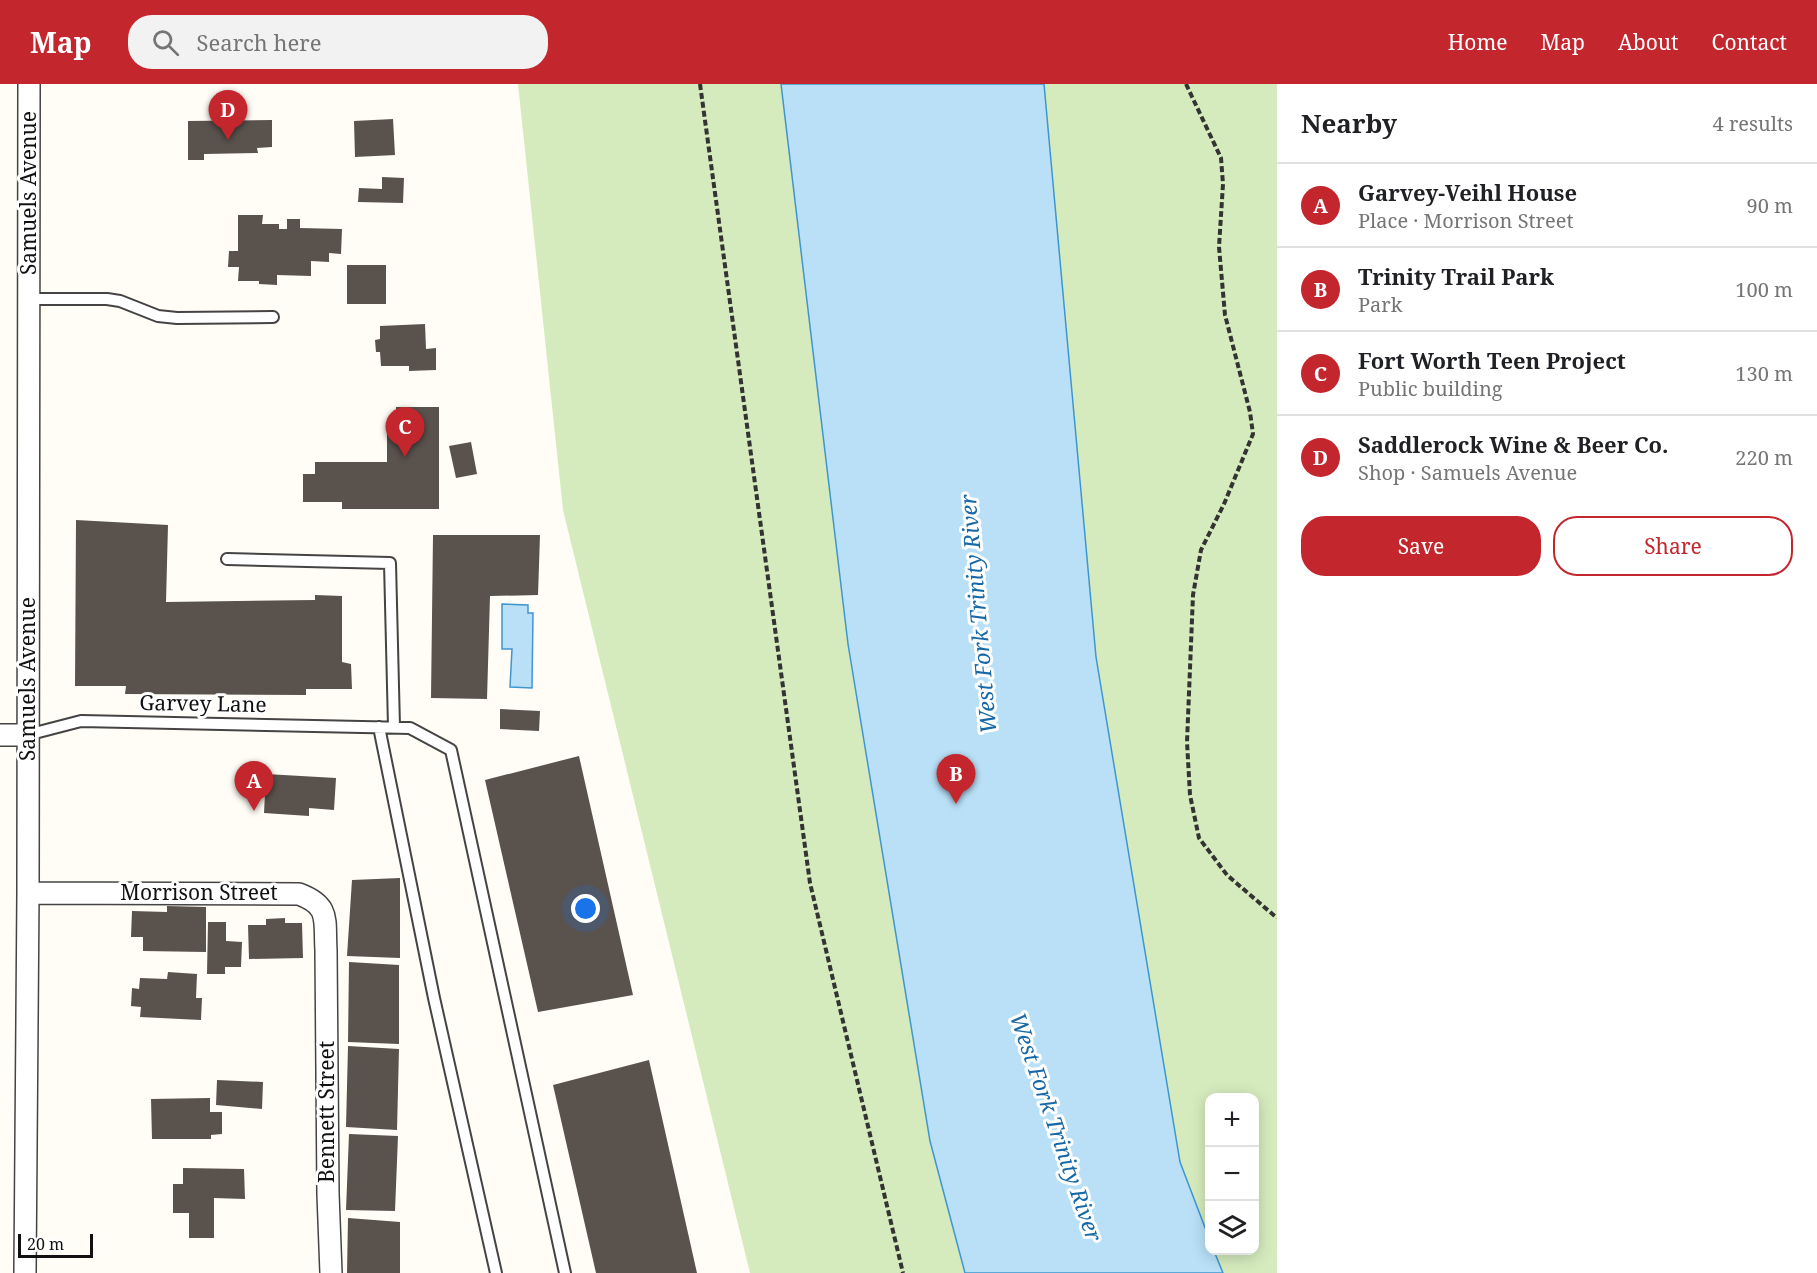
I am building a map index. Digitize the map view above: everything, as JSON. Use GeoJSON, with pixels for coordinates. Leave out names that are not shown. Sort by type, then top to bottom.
{"type":"FeatureCollection","features":[{"type":"Feature","properties":{"kind":"street","name":"Samuels Avenue"},"geometry":{"type":"LineString","coordinates":[[25,1273],[29,84]]}},
{"type":"Feature","properties":{"kind":"street"},"geometry":{"type":"LineString","coordinates":[[0,735],[27,735]]}},
{"type":"Feature","properties":{"kind":"street","name":"Morrison Street"},"geometry":{"type":"LineString","coordinates":[[28,893],[299,894],[315,900],[324,911],[326,950]]}},
{"type":"Feature","properties":{"kind":"street","name":"Bennett Street"},"geometry":{"type":"LineString","coordinates":[[326,950],[331,1273]]}},
{"type":"Feature","properties":{"kind":"lane"},"geometry":{"type":"LineString","coordinates":[[29,299],[107,299],[120,301],[158,316],[177,318],[273,317]]}},
{"type":"Feature","properties":{"kind":"lane"},"geometry":{"type":"LineString","coordinates":[[227,559],[390,563],[394,727]]}},
{"type":"Feature","properties":{"kind":"lane","name":"Garvey Lane"},"geometry":{"type":"LineString","coordinates":[[27,735],[81,721],[394,727],[410,728],[451,750],[565,1273]]}},
{"type":"Feature","properties":{"kind":"lane"},"geometry":{"type":"LineString","coordinates":[[379,727],[434,998],[496,1273]]}},
{"type":"Feature","properties":{"kind":"path"},"geometry":{"type":"LineString","coordinates":[[700,84],[810,883],[903,1273]]}},
{"type":"Feature","properties":{"kind":"path"},"geometry":{"type":"LineString","coordinates":[[1186,84],[1221,158],[1223,184],[1219,247],[1226,315],[1250,412],[1253,434],[1224,504],[1201,550],[1195,584],[1186,742],[1190,795],[1199,838],[1227,875],[1275,917]]}},
{"type":"Feature","properties":{"kind":"green space"},"geometry":{"type":"Polygon","coordinates":[[[518,84],[1277,84],[1277,1273],[750,1273],[563,510],[518,84]]]}},
{"type":"Feature","properties":{"kind":"water","name":"West Fork Trinity River"},"geometry":{"type":"Polygon","coordinates":[[[781,84],[1044,84],[1096,657],[1180,1162],[1205,1228],[1205,1255],[1216,1255],[1223,1273],[965,1273],[930,1141],[848,644],[781,84]]]}},
{"type":"Feature","properties":{"kind":"water"},"geometry":{"type":"Polygon","coordinates":[[[502,604],[528,605],[528,613],[533,613],[532,688],[510,687],[512,649],[502,649],[502,604]]]}},
{"type":"Feature","properties":{"kind":"building"},"geometry":{"type":"Polygon","coordinates":[[[393,119],[395,155],[355,157],[354,121],[393,119]]]}},
{"type":"Feature","properties":{"kind":"building"},"geometry":{"type":"Polygon","coordinates":[[[272,120],[272,147],[257,148],[258,153],[204,154],[204,160],[188,160],[188,121],[272,120]]]}},
{"type":"Feature","properties":{"kind":"building"},"geometry":{"type":"Polygon","coordinates":[[[382,177],[404,178],[403,203],[358,202],[359,188],[382,189],[382,177]]]}},
{"type":"Feature","properties":{"kind":"building"},"geometry":{"type":"Polygon","coordinates":[[[238,215],[263,215],[262,224],[279,224],[279,229],[287,229],[287,219],[300,219],[300,228],[342,229],[341,254],[329,253],[329,262],[311,261],[311,276],[277,275],[277,285],[259,284],[259,281],[238,281],[239,267],[228,267],[229,251],[238,251],[238,215]]]}},
{"type":"Feature","properties":{"kind":"building"},"geometry":{"type":"Polygon","coordinates":[[[347,265],[386,265],[386,304],[347,304],[347,265]]]}},
{"type":"Feature","properties":{"kind":"building"},"geometry":{"type":"Polygon","coordinates":[[[425,324],[426,349],[436,348],[436,370],[409,371],[409,366],[381,366],[380,352],[376,352],[375,340],[380,339],[380,326],[425,324]]]}},
{"type":"Feature","properties":{"kind":"building"},"geometry":{"type":"Polygon","coordinates":[[[396,407],[439,407],[439,509],[342,509],[342,502],[303,502],[303,474],[315,474],[315,462],[387,462],[387,421],[396,421],[396,407]]]}},
{"type":"Feature","properties":{"kind":"building"},"geometry":{"type":"Polygon","coordinates":[[[471,442],[477,474],[456,478],[449,446],[471,442]]]}},
{"type":"Feature","properties":{"kind":"building"},"geometry":{"type":"Polygon","coordinates":[[[76,520],[168,525],[166,602],[315,600],[315,595],[342,596],[342,662],[351,664],[352,689],[306,689],[306,695],[125,694],[126,686],[75,686],[76,520]]]}},
{"type":"Feature","properties":{"kind":"building"},"geometry":{"type":"Polygon","coordinates":[[[433,535],[540,535],[538,595],[490,596],[487,699],[431,698],[433,535]]]}},
{"type":"Feature","properties":{"kind":"building"},"geometry":{"type":"Polygon","coordinates":[[[500,709],[540,711],[539,731],[500,729],[500,709]]]}},
{"type":"Feature","properties":{"kind":"building"},"geometry":{"type":"Polygon","coordinates":[[[579,756],[633,995],[538,1012],[485,780],[579,756]]]}},
{"type":"Feature","properties":{"kind":"building"},"geometry":{"type":"Polygon","coordinates":[[[266,774],[336,778],[334,810],[309,808],[309,816],[264,813],[266,774]]]}},
{"type":"Feature","properties":{"kind":"building"},"geometry":{"type":"Polygon","coordinates":[[[400,878],[400,958],[347,956],[352,880],[400,878]]]}},
{"type":"Feature","properties":{"kind":"building"},"geometry":{"type":"Polygon","coordinates":[[[167,906],[206,907],[206,952],[143,951],[143,937],[131,937],[132,911],[167,912],[167,906]]]}},
{"type":"Feature","properties":{"kind":"building"},"geometry":{"type":"Polygon","coordinates":[[[285,918],[285,923],[302,923],[303,958],[249,959],[248,925],[266,925],[266,919],[285,918]]]}},
{"type":"Feature","properties":{"kind":"building"},"geometry":{"type":"Polygon","coordinates":[[[208,922],[226,922],[226,941],[242,942],[241,967],[225,967],[225,974],[207,974],[208,922]]]}},
{"type":"Feature","properties":{"kind":"building"},"geometry":{"type":"Polygon","coordinates":[[[349,962],[399,965],[399,1044],[348,1042],[349,962]]]}},
{"type":"Feature","properties":{"kind":"building"},"geometry":{"type":"Polygon","coordinates":[[[168,972],[197,974],[196,998],[202,998],[201,1020],[140,1017],[141,1007],[131,1006],[132,988],[139,989],[140,978],[167,979],[168,972]]]}},
{"type":"Feature","properties":{"kind":"building"},"geometry":{"type":"Polygon","coordinates":[[[348,1046],[399,1049],[397,1130],[346,1127],[348,1046]]]}},
{"type":"Feature","properties":{"kind":"building"},"geometry":{"type":"Polygon","coordinates":[[[649,1060],[697,1273],[596,1273],[553,1085],[649,1060]]]}},
{"type":"Feature","properties":{"kind":"building"},"geometry":{"type":"Polygon","coordinates":[[[217,1080],[263,1082],[262,1109],[216,1105],[217,1080]]]}},
{"type":"Feature","properties":{"kind":"building"},"geometry":{"type":"Polygon","coordinates":[[[210,1098],[210,1112],[222,1112],[222,1134],[211,1135],[211,1139],[152,1139],[151,1099],[210,1098]]]}},
{"type":"Feature","properties":{"kind":"building"},"geometry":{"type":"Polygon","coordinates":[[[349,1134],[398,1136],[395,1211],[346,1210],[349,1134]]]}},
{"type":"Feature","properties":{"kind":"building"},"geometry":{"type":"Polygon","coordinates":[[[183,1168],[244,1169],[245,1199],[214,1198],[214,1238],[189,1238],[189,1213],[173,1213],[173,1184],[183,1184],[183,1168]]]}},
{"type":"Feature","properties":{"kind":"building"},"geometry":{"type":"Polygon","coordinates":[[[348,1218],[400,1222],[400,1273],[347,1273],[348,1218]]]}},
{"type":"Feature","properties":{"kind":"place","name":"Saddlerock Wine & Beer Co."},"geometry":{"type":"Point","coordinates":[228,140]}},
{"type":"Feature","properties":{"kind":"place","name":"Fort Worth Teen Project"},"geometry":{"type":"Point","coordinates":[405,457]}},
{"type":"Feature","properties":{"kind":"place","name":"Trinity Trail Park"},"geometry":{"type":"Point","coordinates":[956,804]}},
{"type":"Feature","properties":{"kind":"place","name":"Garvey-Veihl House"},"geometry":{"type":"Point","coordinates":[254,811]}}]}
